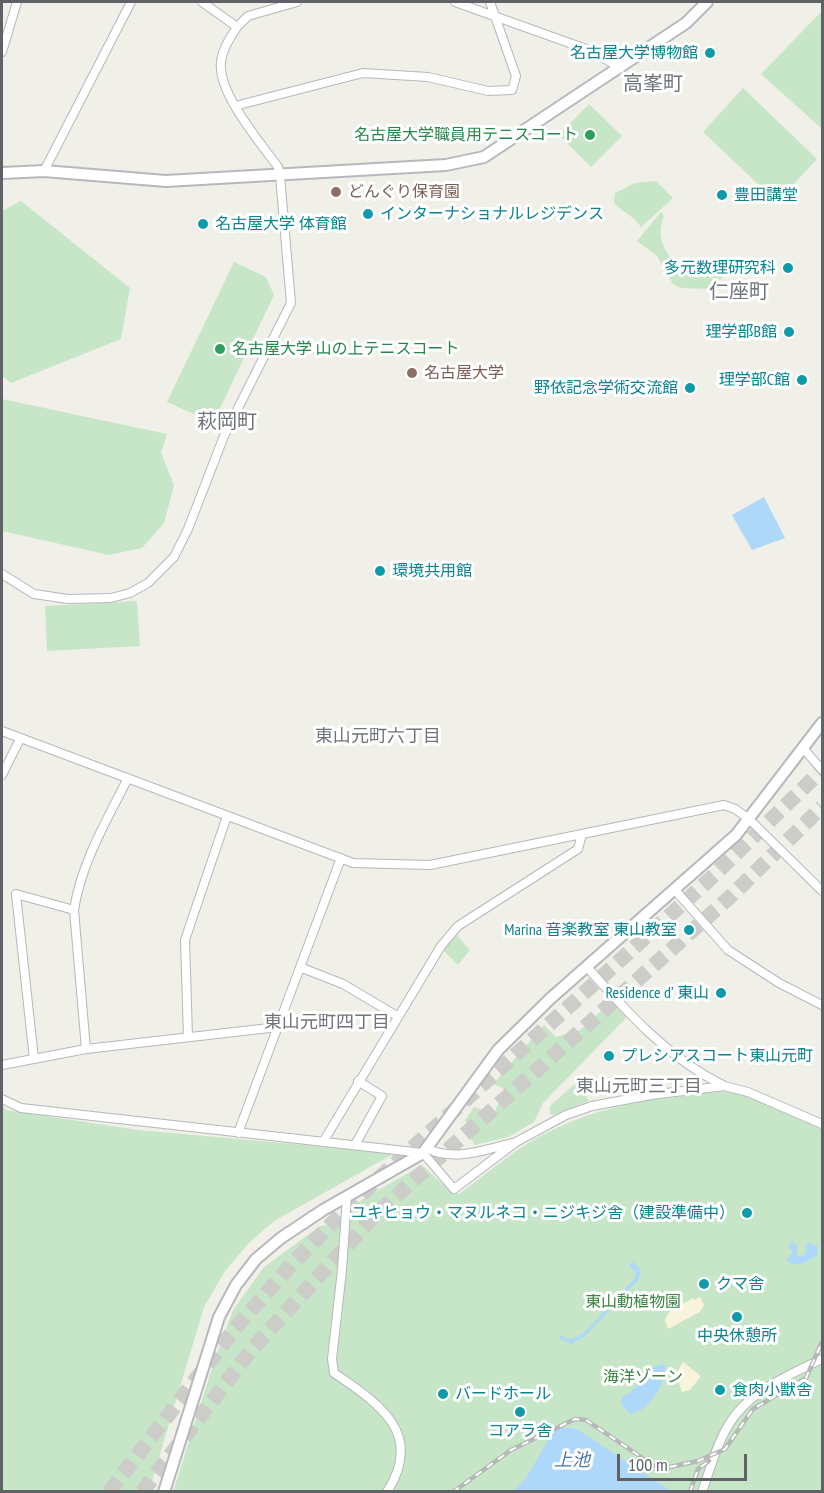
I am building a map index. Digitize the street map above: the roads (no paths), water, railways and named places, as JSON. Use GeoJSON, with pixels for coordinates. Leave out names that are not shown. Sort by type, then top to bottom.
{"type":"FeatureCollection","features":[{"type":"Feature","properties":{"kind":"street"},"geometry":{"type":"LineString","coordinates":[[2,52],[17,2]]}},
{"type":"Feature","properties":{"kind":"street"},"geometry":{"type":"LineString","coordinates":[[44,171],[131,2]]}},
{"type":"Feature","properties":{"kind":"street"},"geometry":{"type":"LineString","coordinates":[[202,2],[237,27]]}},
{"type":"Feature","properties":{"kind":"street"},"geometry":{"type":"LineString","coordinates":[[2,574],[34,594],[68,599],[111,598],[130,593],[148,583],[174,557],[188,529],[224,436],[291,303],[278,167],[235,106],[221,76],[221,61],[225,46],[237,27],[248,16],[297,2]]}},
{"type":"Feature","properties":{"kind":"street"},"geometry":{"type":"LineString","coordinates":[[454,2],[589,50],[621,68]]}},
{"type":"Feature","properties":{"kind":"street"},"geometry":{"type":"LineString","coordinates":[[235,106],[363,73],[429,78],[488,91],[512,90],[516,76],[490,2]]}},
{"type":"Feature","properties":{"kind":"street"},"geometry":{"type":"LineString","coordinates":[[2,173],[44,171],[166,181],[446,165],[483,157],[686,23],[706,2]]}},
{"type":"Feature","properties":{"kind":"street"},"geometry":{"type":"LineString","coordinates":[[2,18],[11,19]]}},
{"type":"Feature","properties":{"kind":"street"},"geometry":{"type":"LineString","coordinates":[[164,1491],[211,1340],[236,1285],[256,1259],[281,1238],[425,1150],[498,1050],[587,967],[736,835],[822,723]]}},
{"type":"Feature","properties":{"kind":"street"},"geometry":{"type":"LineString","coordinates":[[2,731],[353,863],[430,866],[724,805],[735,809],[748,819],[822,891]]}},
{"type":"Feature","properties":{"kind":"street"},"geometry":{"type":"LineString","coordinates":[[2,775],[20,739]]}},
{"type":"Feature","properties":{"kind":"street"},"geometry":{"type":"LineString","coordinates":[[803,748],[822,770]]}},
{"type":"Feature","properties":{"kind":"street"},"geometry":{"type":"LineString","coordinates":[[86,1049],[74,910],[77,888],[87,862],[128,778]]}},
{"type":"Feature","properties":{"kind":"street"},"geometry":{"type":"LineString","coordinates":[[188,1037],[184,940],[227,816]]}},
{"type":"Feature","properties":{"kind":"street"},"geometry":{"type":"LineString","coordinates":[[323,1142],[441,946],[458,927],[578,849],[582,834]]}},
{"type":"Feature","properties":{"kind":"street"},"geometry":{"type":"LineString","coordinates":[[238,1133],[302,968],[341,858]]}},
{"type":"Feature","properties":{"kind":"street"},"geometry":{"type":"LineString","coordinates":[[675,890],[728,950],[779,983],[822,1005]]}},
{"type":"Feature","properties":{"kind":"street"},"geometry":{"type":"LineString","coordinates":[[34,1059],[16,894],[74,910]]}},
{"type":"Feature","properties":{"kind":"street"},"geometry":{"type":"LineString","coordinates":[[587,967],[649,1032],[703,1076],[724,1086],[748,1092],[822,1124]]}},
{"type":"Feature","properties":{"kind":"street"},"geometry":{"type":"LineString","coordinates":[[302,968],[343,984],[397,1016]]}},
{"type":"Feature","properties":{"kind":"street"},"geometry":{"type":"LineString","coordinates":[[2,1065],[86,1049],[278,1027]]}},
{"type":"Feature","properties":{"kind":"street"},"geometry":{"type":"LineString","coordinates":[[355,1145],[382,1096],[358,1081]]}},
{"type":"Feature","properties":{"kind":"street"},"geometry":{"type":"LineString","coordinates":[[425,1150],[454,1189],[516,1142],[566,1115],[592,1106],[724,1086]]}},
{"type":"Feature","properties":{"kind":"street"},"geometry":{"type":"LineString","coordinates":[[2,1099],[10,1105],[21,1108],[323,1142],[425,1150],[438,1155],[455,1155],[516,1142]]}},
{"type":"Feature","properties":{"kind":"street"},"geometry":{"type":"LineString","coordinates":[[347,1196],[342,1270],[332,1359],[334,1373],[383,1408],[397,1431],[401,1454],[393,1483],[387,1491]]}},
{"type":"Feature","properties":{"kind":"street"},"geometry":{"type":"LineString","coordinates":[[702,1491],[727,1427],[748,1400],[822,1359]]}},
{"type":"Feature","properties":{"kind":"water"},"geometry":{"type":"Polygon","coordinates":[[[764,497],[785,538],[752,550],[732,515],[764,497]]]}},
{"type":"Feature","properties":{"kind":"water"},"geometry":{"type":"Polygon","coordinates":[[[795,1238],[793,1243],[798,1247],[796,1257],[805,1255],[807,1242],[818,1247],[817,1255],[806,1262],[797,1264],[786,1260],[793,1252],[788,1246],[795,1238]]]}},
{"type":"Feature","properties":{"kind":"water"},"geometry":{"type":"Polygon","coordinates":[[[633,1262],[640,1269],[639,1279],[585,1336],[572,1344],[558,1338],[562,1335],[566,1339],[572,1339],[592,1325],[604,1311],[601,1306],[604,1303],[610,1305],[634,1279],[636,1272],[629,1265],[633,1262]]]}},
{"type":"Feature","properties":{"kind":"water"},"geometry":{"type":"Polygon","coordinates":[[[661,1364],[665,1365],[665,1372],[660,1388],[650,1402],[637,1412],[630,1414],[621,1404],[622,1398],[636,1387],[644,1372],[661,1364]]]}},
{"type":"Feature","properties":{"kind":"water","name":"上池"},"geometry":{"type":"Polygon","coordinates":[[[560,1427],[577,1429],[671,1491],[513,1491],[526,1478],[553,1432],[560,1427]]]}},
{"type":"Feature","properties":{"kind":"tunnel"},"geometry":{"type":"LineString","coordinates":[[109,1492],[233,1331],[291,1265],[356,1199],[711,878],[822,770]]}},
{"type":"Feature","properties":{"kind":"tunnel"},"geometry":{"type":"LineString","coordinates":[[142,1492],[252,1349],[375,1215],[731,896],[822,807]]}},
{"type":"Feature","properties":{"kind":"railway"},"geometry":{"type":"LineString","coordinates":[[453,1492],[511,1450],[575,1419],[586,1420],[656,1467],[665,1468],[698,1461],[725,1449],[753,1409],[806,1378],[822,1342]]}},
{"type":"Feature","properties":{"kind":"railway"},"geometry":{"type":"LineString","coordinates":[[690,1492],[698,1469],[709,1461]]}},
{"type":"Feature","properties":{"kind":"place","name":"名古屋大学博物館"},"geometry":{"type":"Point","coordinates":[710,53]}},
{"type":"Feature","properties":{"kind":"place","name":"名古屋大学職員用テニスコート"},"geometry":{"type":"Point","coordinates":[590,135]}},
{"type":"Feature","properties":{"kind":"place","name":"どんぐり保育園"},"geometry":{"type":"Point","coordinates":[336,192]}},
{"type":"Feature","properties":{"kind":"place","name":"豊田講堂"},"geometry":{"type":"Point","coordinates":[722,195]}},
{"type":"Feature","properties":{"kind":"place","name":"インターナショナルレジデンス"},"geometry":{"type":"Point","coordinates":[368,214]}},
{"type":"Feature","properties":{"kind":"place","name":"名古屋大学 体育館"},"geometry":{"type":"Point","coordinates":[203,224]}},
{"type":"Feature","properties":{"kind":"place","name":"多元数理研究科"},"geometry":{"type":"Point","coordinates":[788,268]}},
{"type":"Feature","properties":{"kind":"place","name":"理学部B館"},"geometry":{"type":"Point","coordinates":[789,332]}},
{"type":"Feature","properties":{"kind":"place","name":"名古屋大学 山の上テニスコート"},"geometry":{"type":"Point","coordinates":[220,349]}},
{"type":"Feature","properties":{"kind":"place","name":"名古屋大学"},"geometry":{"type":"Point","coordinates":[412,373]}},
{"type":"Feature","properties":{"kind":"place","name":"理学部C館"},"geometry":{"type":"Point","coordinates":[802,380]}},
{"type":"Feature","properties":{"kind":"place","name":"野依記念学術交流館"},"geometry":{"type":"Point","coordinates":[690,388]}},
{"type":"Feature","properties":{"kind":"place","name":"環境共用館"},"geometry":{"type":"Point","coordinates":[380,571]}},
{"type":"Feature","properties":{"kind":"place","name":"Marina 音楽教室 東山教室"},"geometry":{"type":"Point","coordinates":[689,930]}},
{"type":"Feature","properties":{"kind":"place","name":"Residence d’ 東山"},"geometry":{"type":"Point","coordinates":[721,993]}},
{"type":"Feature","properties":{"kind":"place","name":"プレシアスコート東山元町"},"geometry":{"type":"Point","coordinates":[609,1056]}},
{"type":"Feature","properties":{"kind":"place","name":"ユキヒョウ・マヌルネコ・ニジキジ舎（建設準備中）"},"geometry":{"type":"Point","coordinates":[747,1213]}},
{"type":"Feature","properties":{"kind":"place","name":"クマ舎"},"geometry":{"type":"Point","coordinates":[704,1284]}},
{"type":"Feature","properties":{"kind":"place","name":"中央休憩所"},"geometry":{"type":"Point","coordinates":[737,1317]}},
{"type":"Feature","properties":{"kind":"place","name":"食肉小獣舎"},"geometry":{"type":"Point","coordinates":[720,1390]}},
{"type":"Feature","properties":{"kind":"place","name":"バードホール"},"geometry":{"type":"Point","coordinates":[443,1394]}},
{"type":"Feature","properties":{"kind":"place","name":"コアラ舎"},"geometry":{"type":"Point","coordinates":[520,1412]}},
{"type":"Feature","properties":{"kind":"district","name":"高峯町"},"geometry":{"type":"Point","coordinates":[653,84]}},
{"type":"Feature","properties":{"kind":"district","name":"仁座町"},"geometry":{"type":"Point","coordinates":[739,292]}},
{"type":"Feature","properties":{"kind":"district","name":"萩岡町"},"geometry":{"type":"Point","coordinates":[227,422]}},
{"type":"Feature","properties":{"kind":"district","name":"東山元町六丁目"},"geometry":{"type":"Point","coordinates":[378,737]}},
{"type":"Feature","properties":{"kind":"district","name":"東山元町四丁目"},"geometry":{"type":"Point","coordinates":[327,1023]}},
{"type":"Feature","properties":{"kind":"district","name":"東山元町三丁目"},"geometry":{"type":"Point","coordinates":[639,1087]}},
{"type":"Feature","properties":{"kind":"park label","name":"東山動植物園"},"geometry":{"type":"Point","coordinates":[633,1302]}},
{"type":"Feature","properties":{"kind":"park label","name":"海洋ゾーン"},"geometry":{"type":"Point","coordinates":[643,1377]}}]}
